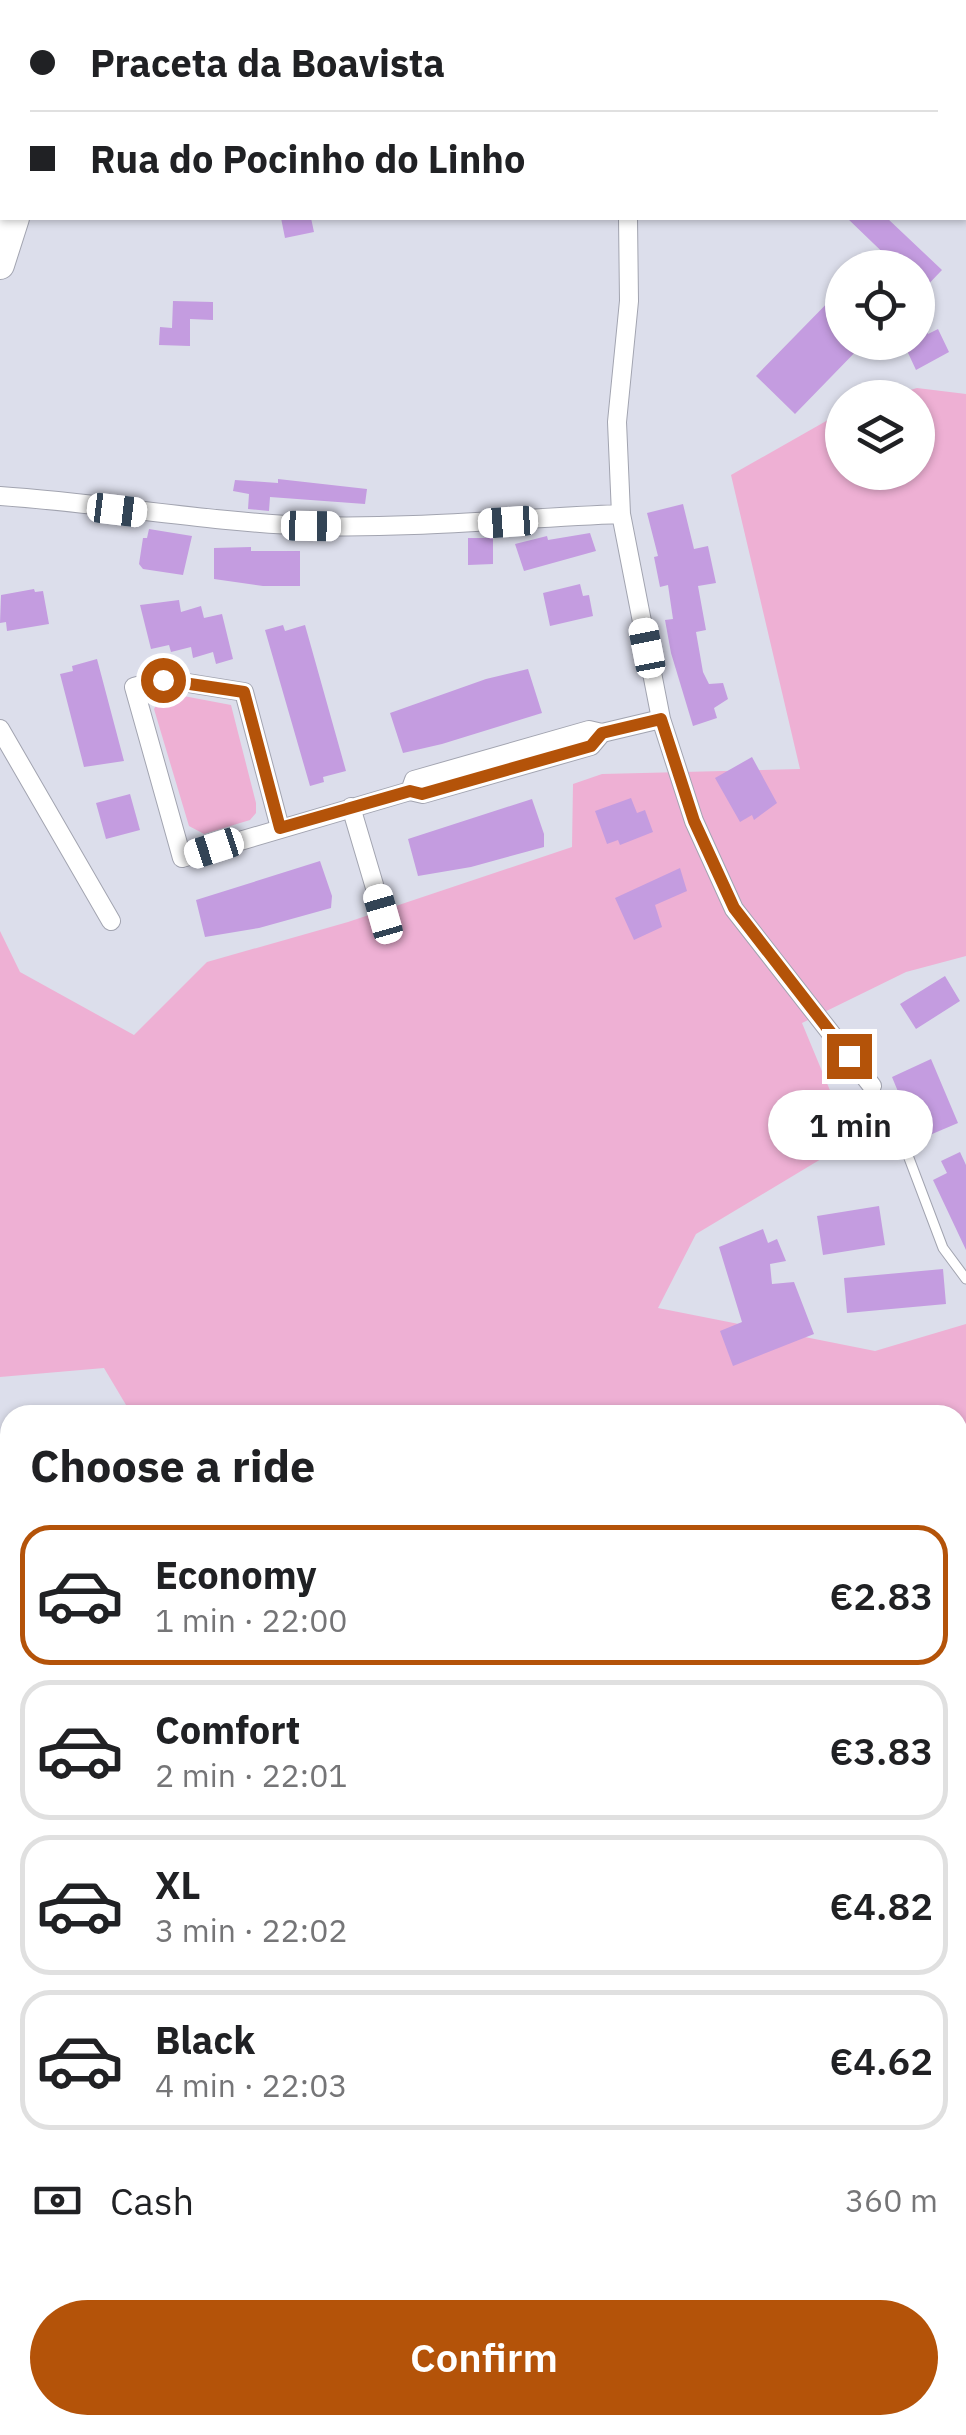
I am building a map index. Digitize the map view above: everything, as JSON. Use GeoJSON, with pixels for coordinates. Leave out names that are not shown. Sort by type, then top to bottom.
{"type":"FeatureCollection","features":[{"type":"Feature","properties":{"kind":"main road"},"geometry":{"type":"LineString","coordinates":[[0,265],[13,220]]}},
{"type":"Feature","properties":{"kind":"street"},"geometry":{"type":"LineString","coordinates":[[628,220],[630,301],[617,422],[621,514],[661,719],[694,821],[734,908],[872,1086]]}},
{"type":"Feature","properties":{"kind":"street"},"geometry":{"type":"LineString","coordinates":[[0,496],[205,520],[311,526],[414,527],[621,514]]}},
{"type":"Feature","properties":{"kind":"street"},"geometry":{"type":"LineString","coordinates":[[280,828],[244,692],[163,680],[134,687],[182,858],[410,791],[422,794],[591,746],[602,733],[661,719]]}},
{"type":"Feature","properties":{"kind":"street"},"geometry":{"type":"LineString","coordinates":[[0,729],[111,922]]}},
{"type":"Feature","properties":{"kind":"street"},"geometry":{"type":"LineString","coordinates":[[352,807],[383,914]]}},
{"type":"Feature","properties":{"kind":"lane"},"geometry":{"type":"LineString","coordinates":[[872,1086],[898,1129],[943,1248],[966,1279]]}},
{"type":"Feature","properties":{"kind":"shaded area"},"geometry":{"type":"Polygon","coordinates":[[[935,390],[966,394],[966,956],[906,972],[802,1023],[851,1141],[696,1234],[658,1308],[875,1351],[966,1324],[966,1405],[126,1405],[104,1368],[0,1377],[0,931],[20,972],[134,1035],[207,962],[348,922],[572,847],[573,784],[602,774],[800,769],[731,475],[825,422],[825,490],[935,490],[935,390]]]}},
{"type":"Feature","properties":{"kind":"shaded area"},"geometry":{"type":"Polygon","coordinates":[[[162,695],[231,705],[256,803],[256,813],[250,820],[204,834],[189,826],[154,709],[162,695]]]}},
{"type":"Feature","properties":{"kind":"building"},"geometry":{"type":"Polygon","coordinates":[[[281,220],[311,220],[314,232],[285,238],[281,220]]]}},
{"type":"Feature","properties":{"kind":"building"},"geometry":{"type":"Polygon","coordinates":[[[849,220],[889,220],[921,250],[880,250],[849,220]]]}},
{"type":"Feature","properties":{"kind":"building"},"geometry":{"type":"Polygon","coordinates":[[[173,301],[213,302],[213,320],[190,319],[190,346],[159,345],[160,327],[172,328],[173,301]]]}},
{"type":"Feature","properties":{"kind":"building"},"geometry":{"type":"Polygon","coordinates":[[[825,305],[825,360],[848,360],[795,414],[756,376],[825,305]]]}},
{"type":"Feature","properties":{"kind":"building"},"geometry":{"type":"Polygon","coordinates":[[[938,329],[949,352],[935,360],[935,330],[938,329]]]}},
{"type":"Feature","properties":{"kind":"building"},"geometry":{"type":"Polygon","coordinates":[[[911,360],[934,360],[916,370],[911,360]]]}},
{"type":"Feature","properties":{"kind":"building"},"geometry":{"type":"Polygon","coordinates":[[[278,479],[367,489],[365,504],[270,497],[269,511],[248,509],[249,494],[233,491],[235,480],[278,483],[278,479]]]}},
{"type":"Feature","properties":{"kind":"building"},"geometry":{"type":"Polygon","coordinates":[[[683,504],[694,549],[708,546],[716,583],[698,586],[706,630],[696,632],[703,672],[709,684],[723,683],[728,699],[714,708],[717,718],[693,726],[671,653],[665,620],[673,619],[668,585],[660,587],[654,557],[658,556],[647,513],[683,504]]]}},
{"type":"Feature","properties":{"kind":"building"},"geometry":{"type":"Polygon","coordinates":[[[149,529],[192,536],[183,575],[143,569],[139,564],[143,538],[147,538],[149,529]]]}},
{"type":"Feature","properties":{"kind":"building"},"geometry":{"type":"Polygon","coordinates":[[[590,533],[596,551],[524,571],[515,544],[547,536],[548,540],[590,533]]]}},
{"type":"Feature","properties":{"kind":"building"},"geometry":{"type":"Polygon","coordinates":[[[468,538],[493,538],[493,564],[468,565],[468,538]]]}},
{"type":"Feature","properties":{"kind":"building"},"geometry":{"type":"Polygon","coordinates":[[[251,547],[251,551],[300,551],[300,586],[263,586],[214,579],[214,548],[251,547]]]}},
{"type":"Feature","properties":{"kind":"building"},"geometry":{"type":"Polygon","coordinates":[[[580,584],[583,596],[589,595],[593,616],[550,626],[543,593],[580,584]]]}},
{"type":"Feature","properties":{"kind":"building"},"geometry":{"type":"Polygon","coordinates":[[[43,591],[49,624],[7,631],[6,622],[0,623],[1,595],[43,591]]]}},
{"type":"Feature","properties":{"kind":"building"},"geometry":{"type":"Polygon","coordinates":[[[179,600],[181,612],[201,606],[204,618],[222,614],[233,659],[216,664],[213,652],[193,658],[191,647],[171,652],[169,645],[151,649],[140,605],[179,600]]]}},
{"type":"Feature","properties":{"kind":"building"},"geometry":{"type":"Polygon","coordinates":[[[283,625],[285,631],[305,625],[346,771],[323,777],[324,782],[310,786],[265,630],[283,625]]]}},
{"type":"Feature","properties":{"kind":"building"},"geometry":{"type":"Polygon","coordinates":[[[97,659],[124,761],[84,767],[60,674],[97,659]]]}},
{"type":"Feature","properties":{"kind":"building"},"geometry":{"type":"Polygon","coordinates":[[[528,669],[542,713],[403,753],[390,713],[486,679],[528,669]]]}},
{"type":"Feature","properties":{"kind":"building"},"geometry":{"type":"Polygon","coordinates":[[[752,757],[777,803],[754,820],[752,815],[740,822],[715,778],[752,757]]]}},
{"type":"Feature","properties":{"kind":"building"},"geometry":{"type":"Polygon","coordinates":[[[130,794],[140,830],[106,839],[96,803],[130,794]]]}},
{"type":"Feature","properties":{"kind":"building"},"geometry":{"type":"Polygon","coordinates":[[[631,798],[637,813],[645,810],[653,832],[620,845],[618,840],[607,844],[595,811],[631,798]]]}},
{"type":"Feature","properties":{"kind":"building"},"geometry":{"type":"Polygon","coordinates":[[[532,799],[544,834],[544,847],[471,867],[418,876],[408,839],[532,799]]]}},
{"type":"Feature","properties":{"kind":"building"},"geometry":{"type":"Polygon","coordinates":[[[320,861],[332,896],[331,908],[259,928],[205,937],[196,900],[320,861]]]}},
{"type":"Feature","properties":{"kind":"building"},"geometry":{"type":"Polygon","coordinates":[[[680,868],[687,891],[655,905],[662,927],[634,940],[615,898],[680,868]]]}},
{"type":"Feature","properties":{"kind":"building"},"geometry":{"type":"Polygon","coordinates":[[[945,976],[960,1001],[916,1029],[900,1004],[945,976]]]}},
{"type":"Feature","properties":{"kind":"building"},"geometry":{"type":"Polygon","coordinates":[[[931,1059],[958,1123],[918,1140],[892,1077],[931,1059]]]}},
{"type":"Feature","properties":{"kind":"building"},"geometry":{"type":"Polygon","coordinates":[[[960,1152],[966,1165],[966,1250],[933,1180],[947,1173],[941,1161],[960,1152]]]}},
{"type":"Feature","properties":{"kind":"building"},"geometry":{"type":"Polygon","coordinates":[[[879,1206],[885,1245],[823,1255],[817,1216],[879,1206]]]}},
{"type":"Feature","properties":{"kind":"building"},"geometry":{"type":"Polygon","coordinates":[[[763,1229],[768,1243],[777,1239],[786,1261],[770,1264],[772,1284],[794,1282],[814,1334],[733,1366],[720,1331],[742,1322],[719,1247],[763,1229]]]}},
{"type":"Feature","properties":{"kind":"building"},"geometry":{"type":"Polygon","coordinates":[[[943,1269],[946,1304],[847,1313],[844,1278],[943,1269]]]}},
{"type":"Feature","properties":{"kind":"route"},"geometry":{"type":"LineString","coordinates":[[163,680],[244,692],[280,828],[410,791],[422,794],[591,746],[602,733],[661,719],[694,821],[734,908],[849,1056]]}}]}
